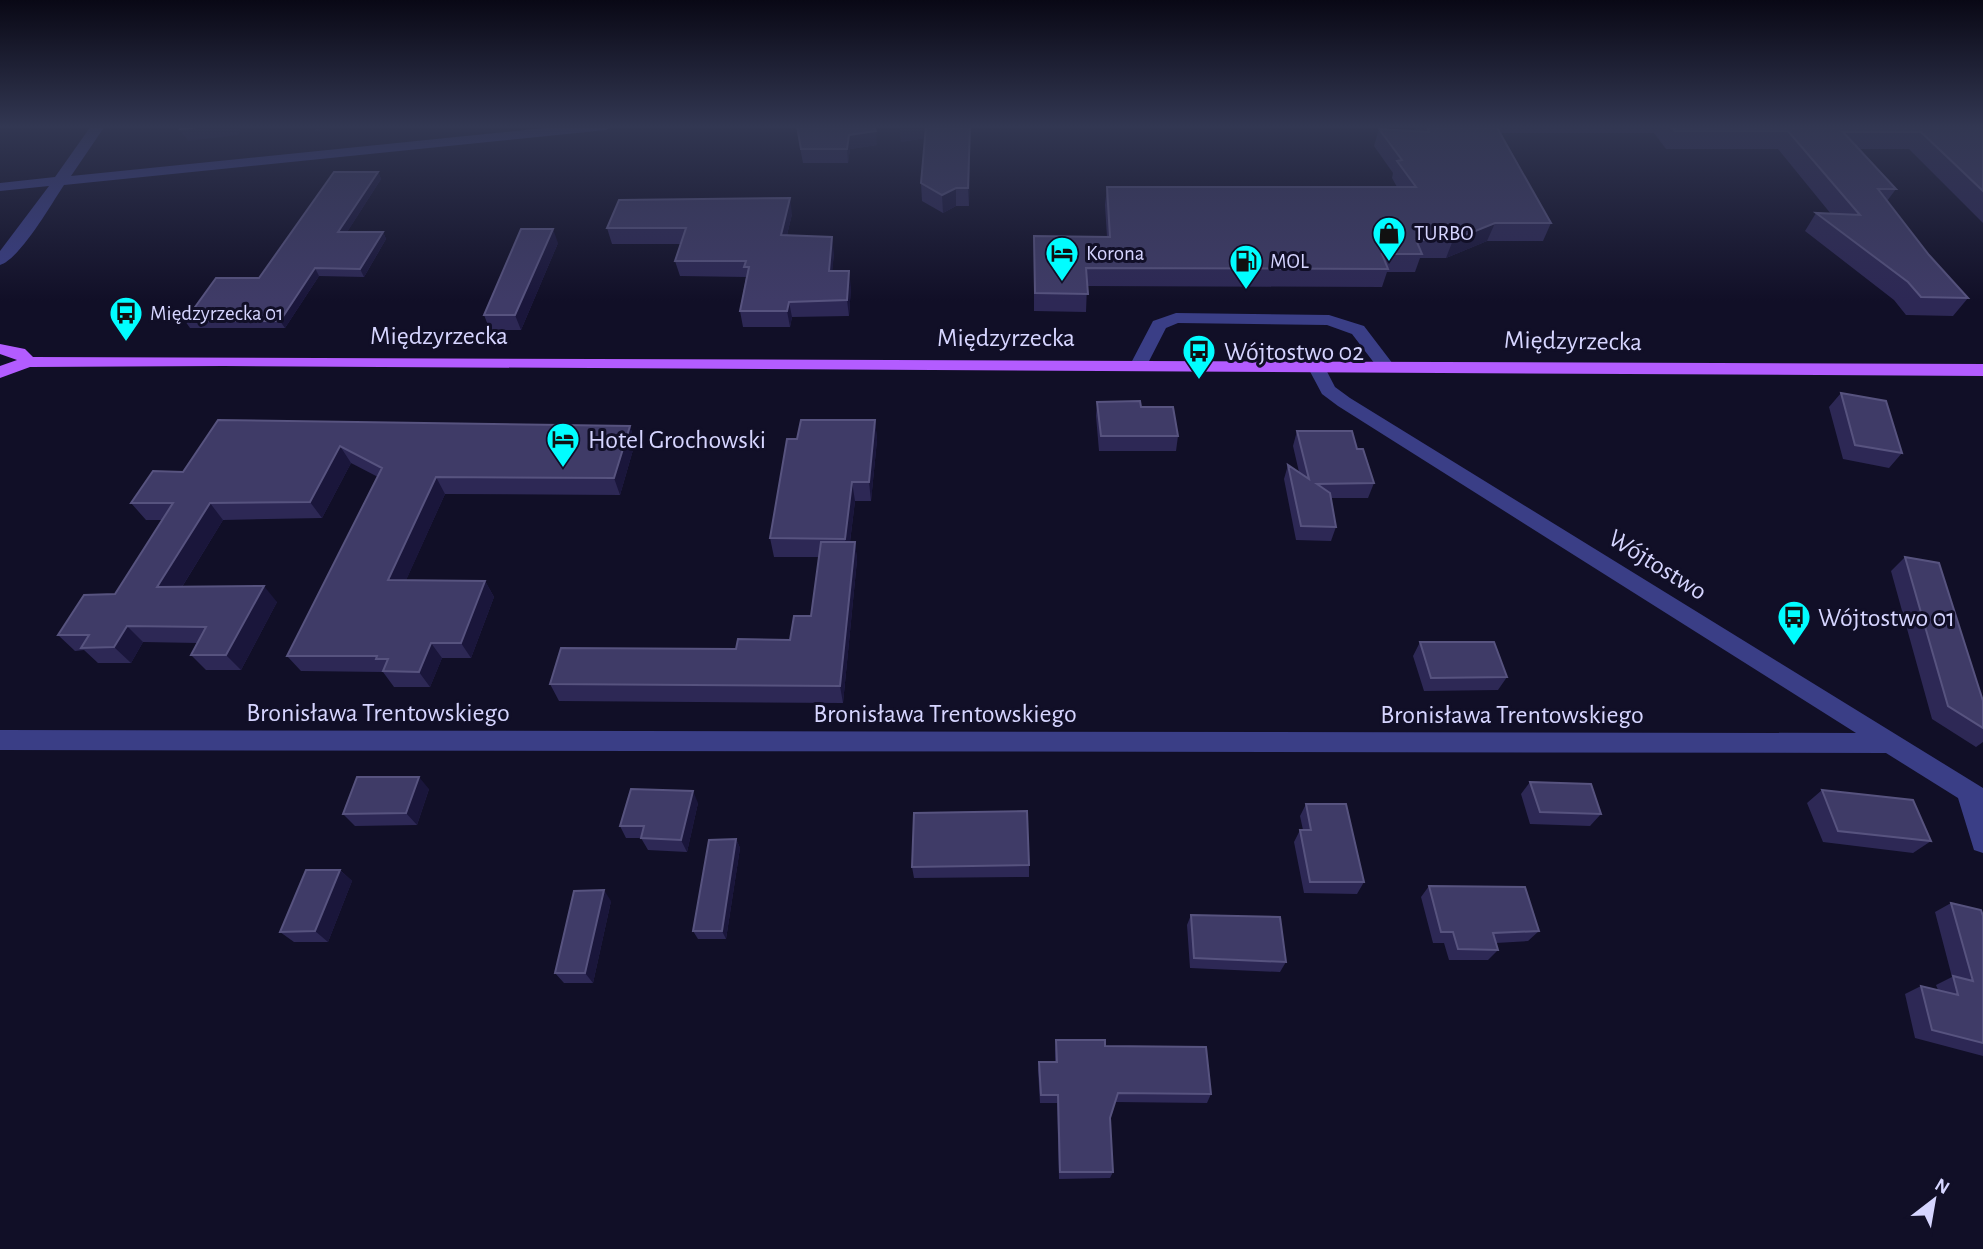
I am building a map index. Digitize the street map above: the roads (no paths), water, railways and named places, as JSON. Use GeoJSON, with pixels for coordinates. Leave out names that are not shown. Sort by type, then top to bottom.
{"type":"FeatureCollection","features":[{"type":"Feature","properties":{"kind":"main road","name":"Międzyrzecka"},"geometry":{"type":"LineString","coordinates":[[0,349],[19,353],[29,362]]}},
{"type":"Feature","properties":{"kind":"main road","name":"Międzyrzecka"},"geometry":{"type":"LineString","coordinates":[[0,372],[29,362],[1140,363],[1983,370]]}},
{"type":"Feature","properties":{"kind":"street"},"geometry":{"type":"LineString","coordinates":[[0,187],[23,184]]}},
{"type":"Feature","properties":{"kind":"street"},"geometry":{"type":"LineString","coordinates":[[0,271],[4,256],[56,184]]}},
{"type":"Feature","properties":{"kind":"street"},"geometry":{"type":"LineString","coordinates":[[1140,363],[1159,324],[1176,318],[1329,320],[1358,330],[1384,364]]}},
{"type":"Feature","properties":{"kind":"street","name":"Wójtostwo"},"geometry":{"type":"LineString","coordinates":[[1315,364],[1328,390],[1344,402],[1976,796]]}},
{"type":"Feature","properties":{"kind":"street","name":"Bronisława Trentowskiego"},"geometry":{"type":"LineString","coordinates":[[0,740],[1891,743]]}},
{"type":"Feature","properties":{"kind":"street"},"geometry":{"type":"LineString","coordinates":[[1976,796],[1983,842]]}},
{"type":"Feature","properties":{"kind":"place","name":"TURBO"},"geometry":{"type":"Point","coordinates":[1389,263]}},
{"type":"Feature","properties":{"kind":"place","name":"Korona"},"geometry":{"type":"Point","coordinates":[1062,283]}},
{"type":"Feature","properties":{"kind":"place","name":"MOL"},"geometry":{"type":"Point","coordinates":[1246,291]}},
{"type":"Feature","properties":{"kind":"place","name":"Międzyrzecka 01"},"geometry":{"type":"Point","coordinates":[126,343]}},
{"type":"Feature","properties":{"kind":"place","name":"Wójtostwo 02"},"geometry":{"type":"Point","coordinates":[1199,381]}},
{"type":"Feature","properties":{"kind":"place","name":"Hotel Grochowski"},"geometry":{"type":"Point","coordinates":[563,469]}},
{"type":"Feature","properties":{"kind":"place","name":"Wójtostwo 01"},"geometry":{"type":"Point","coordinates":[1794,647]}}]}
